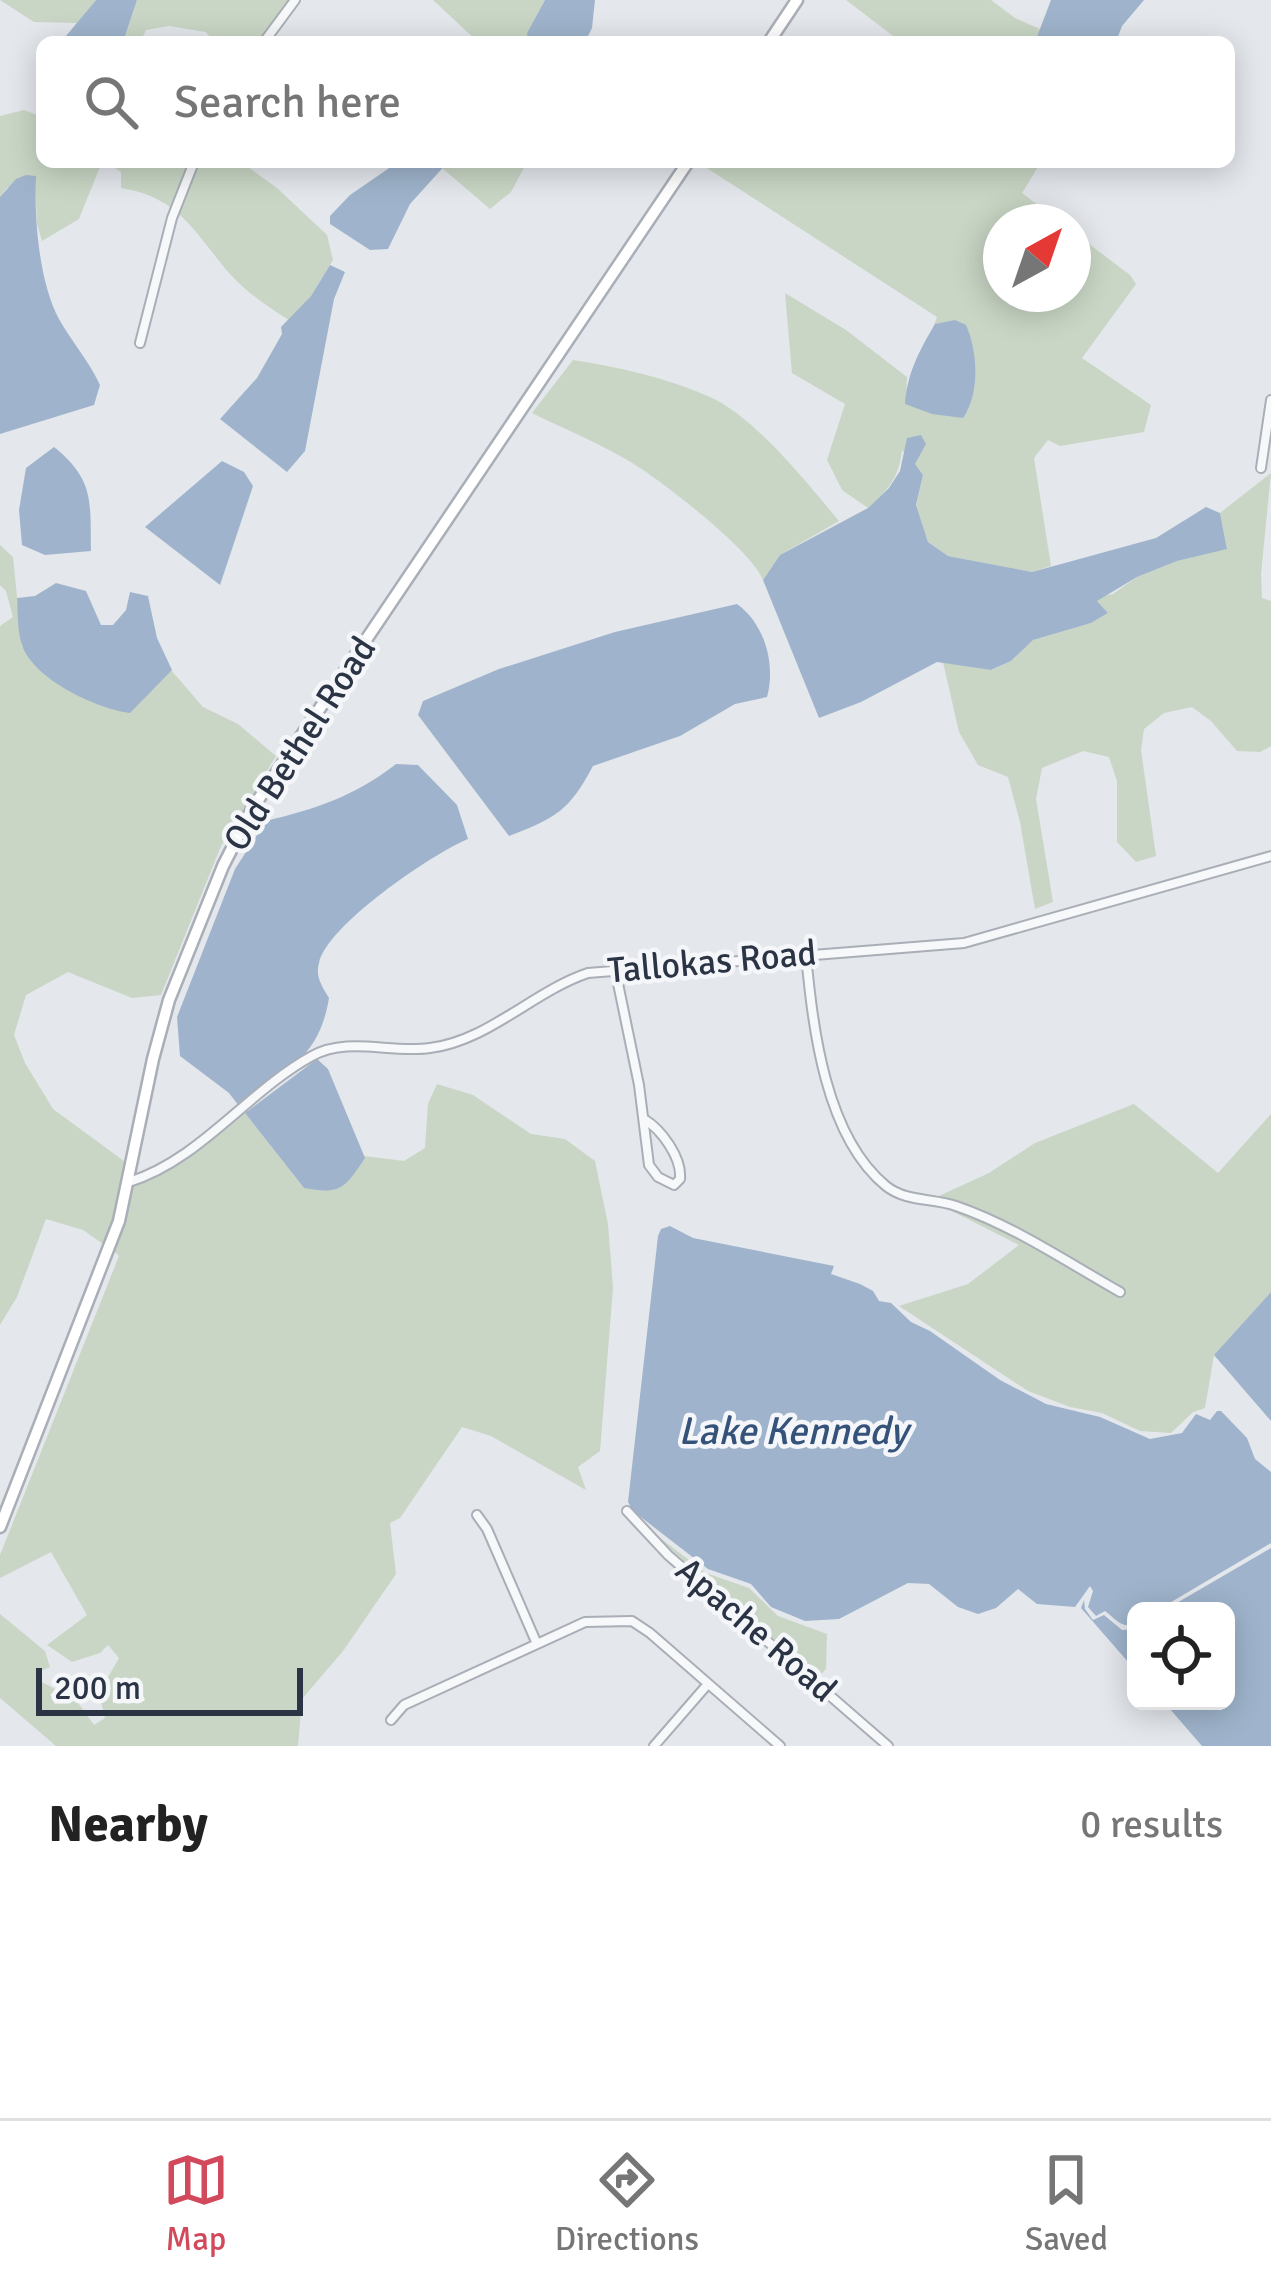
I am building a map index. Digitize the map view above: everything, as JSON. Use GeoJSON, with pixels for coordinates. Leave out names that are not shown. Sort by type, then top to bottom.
{"type":"FeatureCollection","features":[{"type":"Feature","properties":{"kind":"street"},"geometry":{"type":"LineString","coordinates":[[269,36],[295,0]]}},
{"type":"Feature","properties":{"kind":"street"},"geometry":{"type":"LineString","coordinates":[[773,36],[797,0]]}},
{"type":"Feature","properties":{"kind":"street"},"geometry":{"type":"LineString","coordinates":[[140,343],[172,218],[192,168]]}},
{"type":"Feature","properties":{"kind":"street","name":"Old Bethel Road"},"geometry":{"type":"LineString","coordinates":[[0,1527],[113,1239],[159,1031],[223,866],[252,809],[684,168]]}},
{"type":"Feature","properties":{"kind":"street"},"geometry":{"type":"LineString","coordinates":[[1261,468],[1271,400]]}},
{"type":"Feature","properties":{"kind":"street","name":"Tallokas Road"},"geometry":{"type":"LineString","coordinates":[[129,1182],[180,1154],[313,1056],[341,1046],[409,1050],[448,1044],[565,982],[615,969],[964,943],[1271,856]]}},
{"type":"Feature","properties":{"kind":"street"},"geometry":{"type":"LineString","coordinates":[[806,955],[821,1064],[842,1119],[876,1176],[894,1192],[953,1205],[1006,1228],[1120,1292]]}},
{"type":"Feature","properties":{"kind":"street"},"geometry":{"type":"LineString","coordinates":[[615,969],[649,1166],[674,1185],[681,1168],[657,1128],[644,1119]]}},
{"type":"Feature","properties":{"kind":"street","name":"Apache Road"},"geometry":{"type":"LineString","coordinates":[[627,1511],[655,1544],[889,1746]]}},
{"type":"Feature","properties":{"kind":"street"},"geometry":{"type":"LineString","coordinates":[[477,1514],[537,1644]]}},
{"type":"Feature","properties":{"kind":"street"},"geometry":{"type":"LineString","coordinates":[[391,1720],[404,1706],[585,1622],[632,1621],[780,1746]]}},
{"type":"Feature","properties":{"kind":"street"},"geometry":{"type":"LineString","coordinates":[[655,1746],[707,1685]]}},
{"type":"Feature","properties":{"kind":"green space"},"geometry":{"type":"Polygon","coordinates":[[[0,0],[96,0],[77,23],[34,22],[0,0]]]}},
{"type":"Feature","properties":{"kind":"green space"},"geometry":{"type":"Polygon","coordinates":[[[137,0],[289,0],[265,36],[209,36],[169,26],[146,30],[143,36],[125,36],[137,0]]]}},
{"type":"Feature","properties":{"kind":"green space"},"geometry":{"type":"Polygon","coordinates":[[[433,0],[545,0],[527,36],[472,36],[433,0]]]}},
{"type":"Feature","properties":{"kind":"green space"},"geometry":{"type":"Polygon","coordinates":[[[846,0],[991,0],[1040,29],[1037,36],[893,36],[846,0]]]}},
{"type":"Feature","properties":{"kind":"green space"},"geometry":{"type":"Polygon","coordinates":[[[24,110],[36,115],[36,168],[100,168],[79,219],[42,241],[35,177],[7,188],[0,197],[0,116],[24,110]]]}},
{"type":"Feature","properties":{"kind":"green space"},"geometry":{"type":"Polygon","coordinates":[[[115,168],[249,168],[327,235],[333,260],[289,320],[236,280],[184,218],[157,199],[121,188],[121,172],[115,168]]]}},
{"type":"Feature","properties":{"kind":"green space"},"geometry":{"type":"Polygon","coordinates":[[[442,168],[524,168],[511,192],[490,209],[442,168]]]}},
{"type":"Feature","properties":{"kind":"green space"},"geometry":{"type":"Polygon","coordinates":[[[707,168],[1037,168],[1022,193],[1036,204],[983,204],[983,312],[1091,312],[1091,246],[1136,284],[1082,358],[1151,405],[1144,432],[1060,446],[1048,440],[1034,458],[1051,566],[1032,572],[948,556],[928,542],[916,506],[923,475],[902,450],[891,483],[868,508],[842,490],[827,460],[845,404],[792,373],[785,293],[846,330],[907,377],[906,404],[937,317],[707,168]]]}},
{"type":"Feature","properties":{"kind":"green space"},"geometry":{"type":"Polygon","coordinates":[[[573,360],[660,379],[727,407],[779,452],[839,521],[780,555],[763,580],[727,537],[653,477],[532,413],[573,360]]]}},
{"type":"Feature","properties":{"kind":"green space"},"geometry":{"type":"Polygon","coordinates":[[[1271,473],[1261,574],[1262,598],[1271,601],[1271,746],[1260,752],[1237,751],[1192,707],[1164,713],[1144,729],[1141,750],[1156,856],[1136,862],[1117,842],[1117,781],[1109,757],[1083,751],[1042,768],[1036,799],[1053,902],[1035,909],[1008,777],[978,765],[959,732],[943,662],[992,670],[1011,661],[1032,640],[1091,623],[1108,613],[1097,601],[1101,596],[1113,594],[1137,577],[1227,548],[1220,513],[1271,473]]]}},
{"type":"Feature","properties":{"kind":"green space"},"geometry":{"type":"Polygon","coordinates":[[[0,545],[13,557],[22,647],[154,685],[171,670],[203,707],[238,724],[276,756],[221,846],[161,995],[132,998],[68,972],[26,995],[14,1035],[25,1063],[53,1109],[128,1164],[106,1246],[83,1230],[46,1219],[17,1297],[0,1325],[0,626],[13,617],[0,585],[0,545]]]}},
{"type":"Feature","properties":{"kind":"green space"},"geometry":{"type":"Polygon","coordinates":[[[437,1084],[473,1095],[531,1134],[565,1139],[595,1161],[608,1224],[613,1288],[600,1451],[578,1467],[586,1490],[491,1436],[462,1427],[400,1518],[390,1523],[396,1574],[343,1651],[302,1699],[298,1746],[56,1746],[0,1698],[0,1614],[45,1651],[50,1667],[36,1673],[38,1680],[76,1700],[94,1725],[105,1718],[99,1693],[119,1658],[108,1645],[100,1653],[72,1662],[47,1645],[87,1615],[51,1552],[0,1578],[0,1555],[119,1256],[114,1251],[133,1186],[149,1181],[245,1113],[304,1188],[364,1156],[404,1161],[425,1148],[428,1104],[437,1084]]]}},
{"type":"Feature","properties":{"kind":"green space"},"geometry":{"type":"Polygon","coordinates":[[[1134,1104],[1218,1173],[1271,1114],[1271,1292],[1214,1355],[1205,1408],[1193,1412],[1171,1433],[1140,1431],[1102,1413],[1028,1391],[899,1306],[968,1284],[1019,1245],[930,1200],[989,1173],[1035,1143],[1134,1104]]]}},
{"type":"Feature","properties":{"kind":"green space"},"geometry":{"type":"Polygon","coordinates":[[[643,1525],[706,1573],[749,1588],[778,1616],[827,1634],[826,1669],[818,1677],[643,1525]]]}},
{"type":"Feature","properties":{"kind":"water"},"geometry":{"type":"Polygon","coordinates":[[[96,0],[137,0],[125,36],[66,36],[96,0]]]}},
{"type":"Feature","properties":{"kind":"water"},"geometry":{"type":"Polygon","coordinates":[[[545,0],[595,0],[588,36],[527,33],[545,0]]]}},
{"type":"Feature","properties":{"kind":"water"},"geometry":{"type":"Polygon","coordinates":[[[1051,0],[1144,0],[1118,36],[1037,36],[1051,0]]]}},
{"type":"Feature","properties":{"kind":"water"},"geometry":{"type":"Polygon","coordinates":[[[389,168],[443,168],[410,204],[388,249],[370,250],[330,224],[330,216],[350,195],[389,168]]]}},
{"type":"Feature","properties":{"kind":"water"},"geometry":{"type":"Polygon","coordinates":[[[26,175],[36,176],[39,249],[52,304],[100,385],[94,405],[0,434],[0,197],[26,175]]]}},
{"type":"Feature","properties":{"kind":"water"},"geometry":{"type":"Polygon","coordinates":[[[330,265],[345,272],[334,299],[305,451],[287,472],[220,419],[257,378],[282,334],[281,327],[311,296],[330,265]]]}},
{"type":"Feature","properties":{"kind":"water"},"geometry":{"type":"Polygon","coordinates":[[[955,320],[966,325],[975,360],[975,385],[963,418],[905,404],[915,363],[935,324],[955,320]]]}},
{"type":"Feature","properties":{"kind":"water"},"geometry":{"type":"Polygon","coordinates":[[[921,435],[926,444],[915,464],[923,475],[916,505],[928,542],[948,556],[1032,572],[1156,538],[1206,507],[1220,513],[1227,549],[1137,577],[1097,601],[1108,613],[1091,623],[1033,640],[1011,661],[991,670],[937,662],[819,718],[763,580],[780,555],[868,508],[900,471],[907,438],[921,435]]]}},
{"type":"Feature","properties":{"kind":"water"},"geometry":{"type":"Polygon","coordinates":[[[54,447],[77,470],[88,493],[91,551],[45,555],[22,545],[19,510],[26,468],[54,447]]]}},
{"type":"Feature","properties":{"kind":"water"},"geometry":{"type":"Polygon","coordinates":[[[222,461],[244,472],[253,486],[220,585],[145,527],[222,461]]]}},
{"type":"Feature","properties":{"kind":"water"},"geometry":{"type":"Polygon","coordinates":[[[56,583],[86,591],[101,625],[113,625],[126,610],[130,592],[148,596],[157,638],[172,670],[130,713],[68,690],[28,658],[19,634],[17,598],[35,596],[56,583]]]}},
{"type":"Feature","properties":{"kind":"water"},"geometry":{"type":"Polygon","coordinates":[[[737,604],[755,622],[766,646],[767,697],[735,704],[680,736],[593,766],[560,811],[509,836],[418,715],[423,701],[499,669],[615,632],[737,604]]]}},
{"type":"Feature","properties":{"kind":"water"},"geometry":{"type":"Polygon","coordinates":[[[396,764],[418,765],[457,805],[468,839],[407,875],[360,911],[326,947],[319,977],[329,998],[317,1036],[298,1061],[239,1106],[180,1056],[177,1017],[235,869],[266,821],[334,800],[396,764]]]}},
{"type":"Feature","properties":{"kind":"water"},"geometry":{"type":"Polygon","coordinates":[[[317,1059],[328,1069],[365,1158],[347,1183],[326,1190],[304,1188],[245,1113],[317,1059]]]}},
{"type":"Feature","properties":{"kind":"water","name":"Lake Kennedy"},"geometry":{"type":"Polygon","coordinates":[[[670,1226],[693,1238],[834,1266],[831,1274],[873,1291],[879,1301],[891,1303],[911,1322],[1000,1380],[1046,1404],[1100,1417],[1150,1439],[1182,1433],[1196,1414],[1210,1420],[1221,1411],[1247,1438],[1255,1459],[1271,1472],[1271,1543],[1171,1602],[1127,1602],[1127,1625],[1105,1611],[1096,1616],[1088,1607],[1090,1586],[1075,1607],[1037,1604],[1018,1589],[996,1608],[978,1614],[958,1607],[929,1584],[908,1583],[839,1619],[805,1621],[771,1607],[751,1584],[708,1569],[633,1511],[628,1502],[661,1229],[670,1226]]]}},
{"type":"Feature","properties":{"kind":"water"},"geometry":{"type":"Polygon","coordinates":[[[1271,1292],[1271,1421],[1214,1355],[1271,1292]]]}},
{"type":"Feature","properties":{"kind":"water"},"geometry":{"type":"Polygon","coordinates":[[[1271,1548],[1271,1746],[1202,1746],[1171,1710],[1235,1710],[1235,1602],[1178,1602],[1271,1548]]]}},
{"type":"Feature","properties":{"kind":"water"},"geometry":{"type":"Polygon","coordinates":[[[1084,1600],[1093,1620],[1104,1615],[1127,1630],[1127,1661],[1081,1608],[1084,1600]]]}}]}
